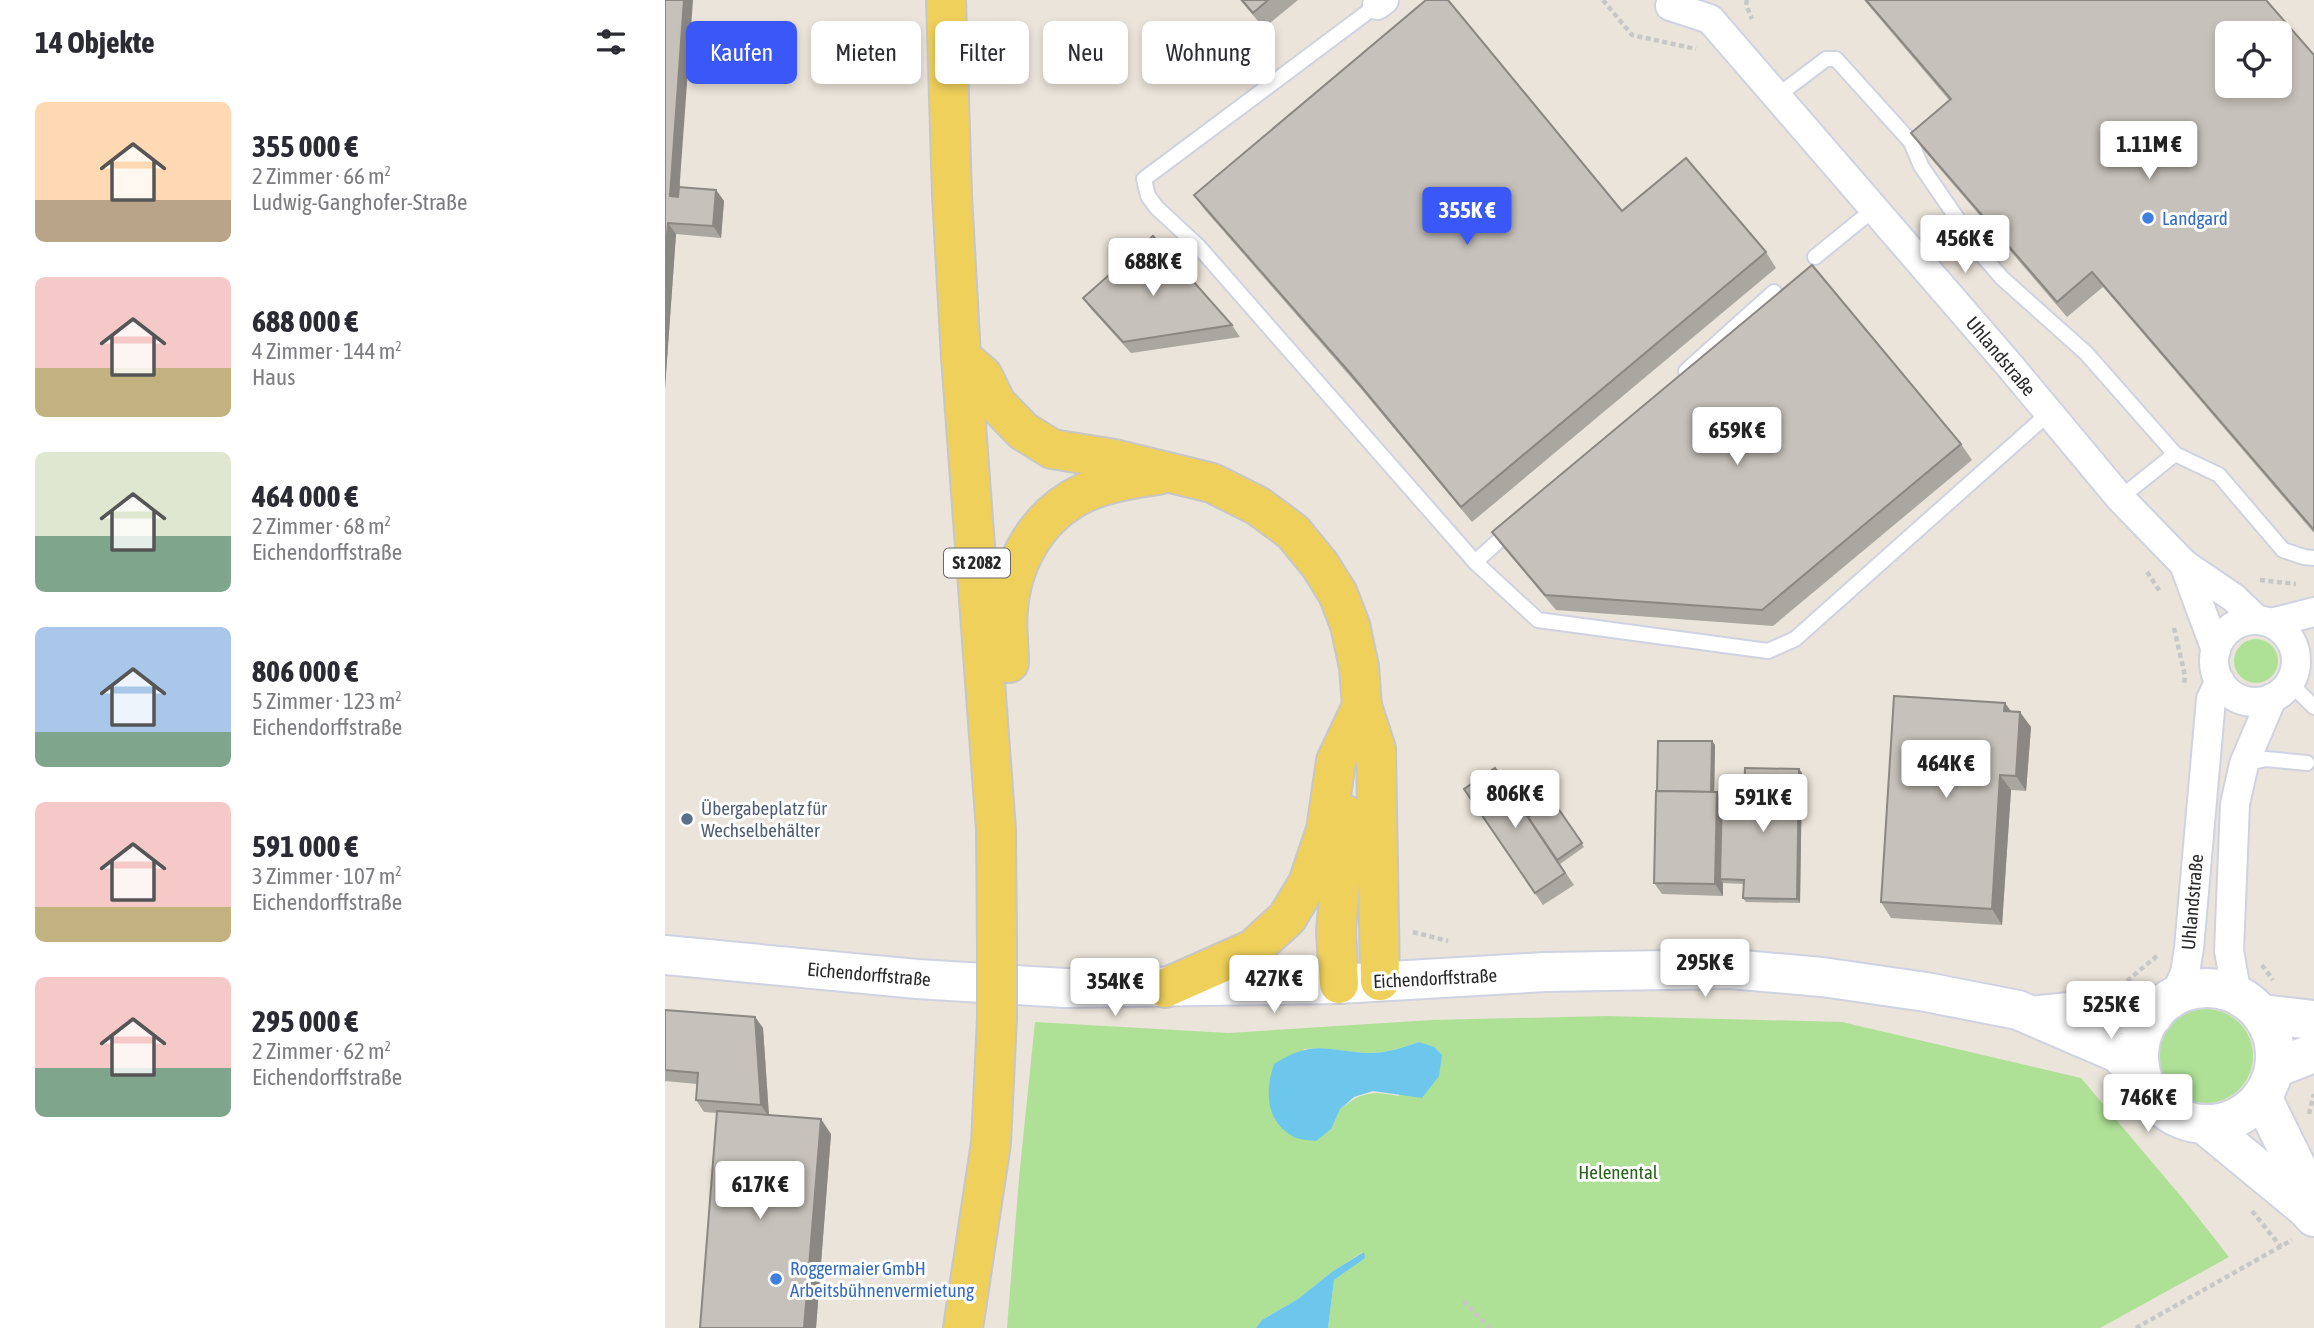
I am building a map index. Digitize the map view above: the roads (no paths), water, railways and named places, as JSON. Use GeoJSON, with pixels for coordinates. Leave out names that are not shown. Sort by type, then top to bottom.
{"type":"FeatureCollection","features":[{"type":"Feature","properties":{"kind":"main road","name":"St 2082"},"geometry":{"type":"LineString","coordinates":[[946,0],[952,195],[961,357],[996,830],[997,1018],[991,1143],[963,1328]]}},
{"type":"Feature","properties":{"kind":"main road"},"geometry":{"type":"LineString","coordinates":[[961,357],[983,376],[996,403],[1023,431],[1052,449],[1114,459],[1212,483],[1258,506],[1293,532],[1320,565],[1338,594],[1346,614],[1359,667],[1362,706],[1376,749],[1380,981]]}},
{"type":"Feature","properties":{"kind":"main road"},"geometry":{"type":"LineString","coordinates":[[993,769],[1006,730],[1009,597],[1014,571],[1031,538],[1053,513],[1084,493],[1117,482],[1170,473]]}},
{"type":"Feature","properties":{"kind":"main road"},"geometry":{"type":"LineString","coordinates":[[1339,984],[1336,930],[1348,792],[1362,706]]}},
{"type":"Feature","properties":{"kind":"main road"},"geometry":{"type":"LineString","coordinates":[[1165,988],[1253,949],[1287,918],[1299,902],[1326,830],[1336,761],[1362,706]]}},
{"type":"Feature","properties":{"kind":"street","name":"Uhlandstraße"},"geometry":{"type":"LineString","coordinates":[[1670,2],[1709,9],[1777,96],[2120,498],[2184,564],[2264,622],[2286,634],[2292,642],[2295,651],[2293,677],[2244,764],[2235,804],[2229,951],[2249,1005]]}},
{"type":"Feature","properties":{"kind":"street","name":"Uhlandstraße"},"geometry":{"type":"LineString","coordinates":[[2163,1006],[2185,972],[2211,699],[2220,681],[2215,668],[2216,650],[2184,564]]}},
{"type":"Feature","properties":{"kind":"street"},"geometry":{"type":"LineString","coordinates":[[2216,650],[2224,634],[2248,620],[2264,622],[2314,612]]}},
{"type":"Feature","properties":{"kind":"street"},"geometry":{"type":"LineString","coordinates":[[2220,681],[2234,695],[2253,702],[2293,677]]}},
{"type":"Feature","properties":{"kind":"street","name":"Eichendorffstraße"},"geometry":{"type":"LineString","coordinates":[[665,955],[917,979],[1065,988],[1339,984],[1545,972],[1730,969],[1822,977],[1926,992],[2035,1016],[2118,1053],[2142,1077],[2151,1096],[2166,1111],[2184,1120],[2204,1124]]}},
{"type":"Feature","properties":{"kind":"street","name":"Eichendorffstraße"},"geometry":{"type":"LineString","coordinates":[[2035,1016],[2163,1006],[2195,989],[2216,989],[2249,1005],[2314,1020]]}},
{"type":"Feature","properties":{"kind":"street"},"geometry":{"type":"LineString","coordinates":[[2249,1005],[2271,1031],[2275,1049],[2268,1083],[2300,1174],[2305,1222]]}},
{"type":"Feature","properties":{"kind":"street"},"geometry":{"type":"LineString","coordinates":[[2142,1077],[2139,1056],[2142,1035],[2163,1006]]}},
{"type":"Feature","properties":{"kind":"street"},"geometry":{"type":"LineString","coordinates":[[2204,1124],[2226,1122],[2246,1112],[2268,1083],[2314,1054]]}},
{"type":"Feature","properties":{"kind":"street"},"geometry":{"type":"LineString","coordinates":[[2204,1124],[2305,1222]]}},
{"type":"Feature","properties":{"kind":"lane"},"geometry":{"type":"LineString","coordinates":[[1381,2],[1145,179],[1148,196],[1157,208],[1199,247],[1475,562],[1538,620],[1768,651],[1795,639],[2049,413]]}},
{"type":"Feature","properties":{"kind":"lane"},"geometry":{"type":"LineString","coordinates":[[1777,96],[1826,59],[1836,60],[1911,142],[1921,166],[1983,256],[2002,278],[2087,353],[2175,454],[2219,475],[2283,550],[2304,558],[2314,558]]}},
{"type":"Feature","properties":{"kind":"lane"},"geometry":{"type":"LineString","coordinates":[[1815,257],[1874,209]]}},
{"type":"Feature","properties":{"kind":"lane"},"geometry":{"type":"LineString","coordinates":[[1673,383],[1774,292]]}},
{"type":"Feature","properties":{"kind":"lane"},"geometry":{"type":"LineString","coordinates":[[2120,498],[2175,454]]}},
{"type":"Feature","properties":{"kind":"lane"},"geometry":{"type":"LineString","coordinates":[[1475,562],[1520,521]]}},
{"type":"Feature","properties":{"kind":"lane"},"geometry":{"type":"LineString","coordinates":[[2293,677],[2314,707]]}},
{"type":"Feature","properties":{"kind":"lane"},"geometry":{"type":"LineString","coordinates":[[2244,764],[2266,759],[2307,763]]}},
{"type":"Feature","properties":{"kind":"water"},"geometry":{"type":"Polygon","coordinates":[[[1419,1042],[1434,1047],[1442,1055],[1439,1076],[1422,1098],[1373,1091],[1354,1097],[1340,1109],[1331,1129],[1316,1141],[1294,1137],[1277,1123],[1269,1095],[1274,1064],[1309,1049],[1379,1053],[1419,1042]]]}},
{"type":"Feature","properties":{"kind":"water"},"geometry":{"type":"Polygon","coordinates":[[[1364,1252],[1365,1258],[1334,1280],[1328,1328],[1256,1328],[1262,1320],[1298,1299],[1333,1271],[1364,1252]]]}},
{"type":"Feature","properties":{"kind":"place","name":"Landgard"},"geometry":{"type":"Point","coordinates":[2148,218]}},
{"type":"Feature","properties":{"kind":"place","name":"Übergabeplatz für Wechselbehälter"},"geometry":{"type":"Point","coordinates":[687,819]}},
{"type":"Feature","properties":{"kind":"place","name":"Roggermaier GmbH Arbeitsbühnenvermietung"},"geometry":{"type":"Point","coordinates":[776,1279]}},
{"type":"Feature","properties":{"kind":"park label","name":"Helenental"},"geometry":{"type":"Point","coordinates":[1618,1172]}}]}
